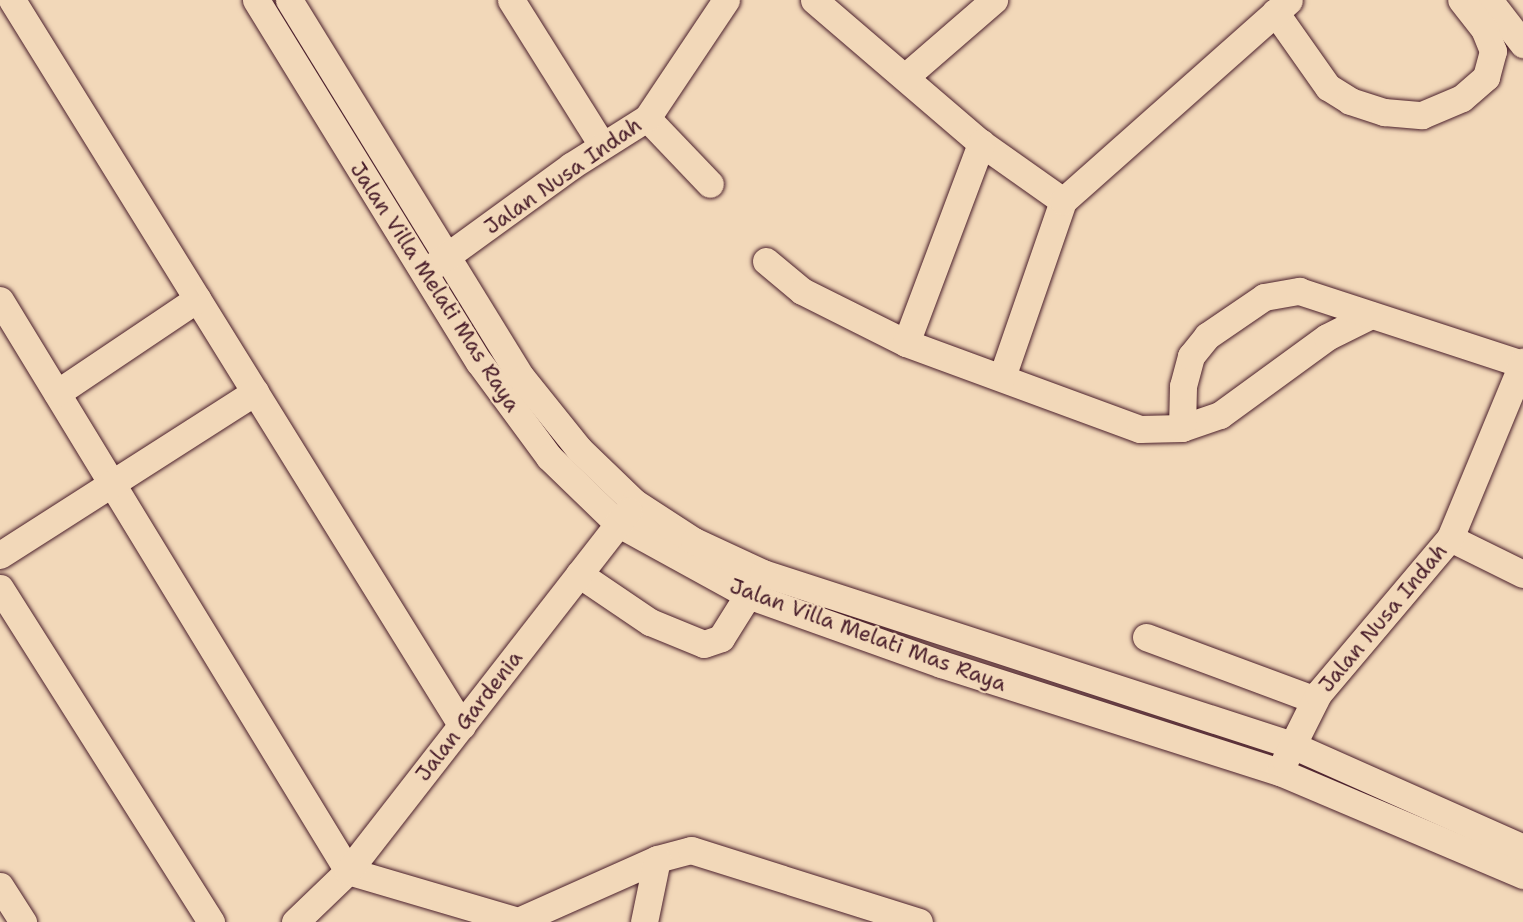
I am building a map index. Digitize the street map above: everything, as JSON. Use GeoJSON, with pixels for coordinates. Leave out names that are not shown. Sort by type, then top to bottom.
{"type":"FeatureCollection","features":[{"type":"Feature","properties":{"kind":"street"},"geometry":{"type":"LineString","coordinates":[[12,0],[462,726]]}},
{"type":"Feature","properties":{"kind":"street","name":"Jalan Villa Melati Mas Raya"},"geometry":{"type":"LineString","coordinates":[[256,0],[422,275],[549,458],[617,524],[748,595],[941,664],[1280,771],[1523,875]]}},
{"type":"Feature","properties":{"kind":"street","name":"Jalan Villa Melati Mas Raya"},"geometry":{"type":"LineString","coordinates":[[289,0],[522,378],[579,450],[634,502],[694,541],[763,573],[1292,745],[1523,848]]}},
{"type":"Feature","properties":{"kind":"street"},"geometry":{"type":"LineString","coordinates":[[511,0],[602,145]]}},
{"type":"Feature","properties":{"kind":"street"},"geometry":{"type":"LineString","coordinates":[[814,0],[981,143],[1063,201]]}},
{"type":"Feature","properties":{"kind":"street"},"geometry":{"type":"LineString","coordinates":[[904,77],[994,0]]}},
{"type":"Feature","properties":{"kind":"street"},"geometry":{"type":"LineString","coordinates":[[1002,377],[1063,201],[1282,6],[1328,87],[1350,101],[1384,112],[1422,115],[1462,98],[1486,77],[1493,51],[1484,29],[1461,0]]}},
{"type":"Feature","properties":{"kind":"street"},"geometry":{"type":"LineString","coordinates":[[1489,0],[1523,44]]}},
{"type":"Feature","properties":{"kind":"street","name":"Jalan Nusa Indah"},"geometry":{"type":"LineString","coordinates":[[422,275],[602,145],[647,118],[717,4]]}},
{"type":"Feature","properties":{"kind":"street"},"geometry":{"type":"LineString","coordinates":[[647,118],[710,184]]}},
{"type":"Feature","properties":{"kind":"street"},"geometry":{"type":"LineString","coordinates":[[906,343],[981,143]]}},
{"type":"Feature","properties":{"kind":"street"},"geometry":{"type":"LineString","coordinates":[[766,261],[802,291],[906,343],[1140,429],[1182,428],[1220,415],[1327,337],[1371,315]]}},
{"type":"Feature","properties":{"kind":"street"},"geometry":{"type":"LineString","coordinates":[[1182,428],[1183,386],[1191,356],[1207,336],[1264,297],[1299,291],[1522,363]]}},
{"type":"Feature","properties":{"kind":"street"},"geometry":{"type":"LineString","coordinates":[[57,393],[197,299]]}},
{"type":"Feature","properties":{"kind":"street"},"geometry":{"type":"LineString","coordinates":[[0,300],[348,871],[518,922],[657,859],[691,850],[851,912],[919,922]]}},
{"type":"Feature","properties":{"kind":"street","name":"Jalan Nusa Indah"},"geometry":{"type":"LineString","coordinates":[[1280,771],[1315,700],[1450,538],[1522,363]]}},
{"type":"Feature","properties":{"kind":"street"},"geometry":{"type":"LineString","coordinates":[[0,555],[110,480],[255,392]]}},
{"type":"Feature","properties":{"kind":"street","name":"Jalan Gardenia"},"geometry":{"type":"LineString","coordinates":[[295,922],[348,871],[634,502]]}},
{"type":"Feature","properties":{"kind":"street"},"geometry":{"type":"LineString","coordinates":[[1450,538],[1523,574]]}},
{"type":"Feature","properties":{"kind":"street"},"geometry":{"type":"LineString","coordinates":[[579,574],[650,622],[704,644],[721,638],[748,595]]}},
{"type":"Feature","properties":{"kind":"street"},"geometry":{"type":"LineString","coordinates":[[0,588],[211,922]]}},
{"type":"Feature","properties":{"kind":"street"},"geometry":{"type":"LineString","coordinates":[[1146,637],[1315,700]]}},
{"type":"Feature","properties":{"kind":"street"},"geometry":{"type":"LineString","coordinates":[[644,922],[657,859]]}},
{"type":"Feature","properties":{"kind":"street"},"geometry":{"type":"LineString","coordinates":[[0,886],[23,922]]}}]}
